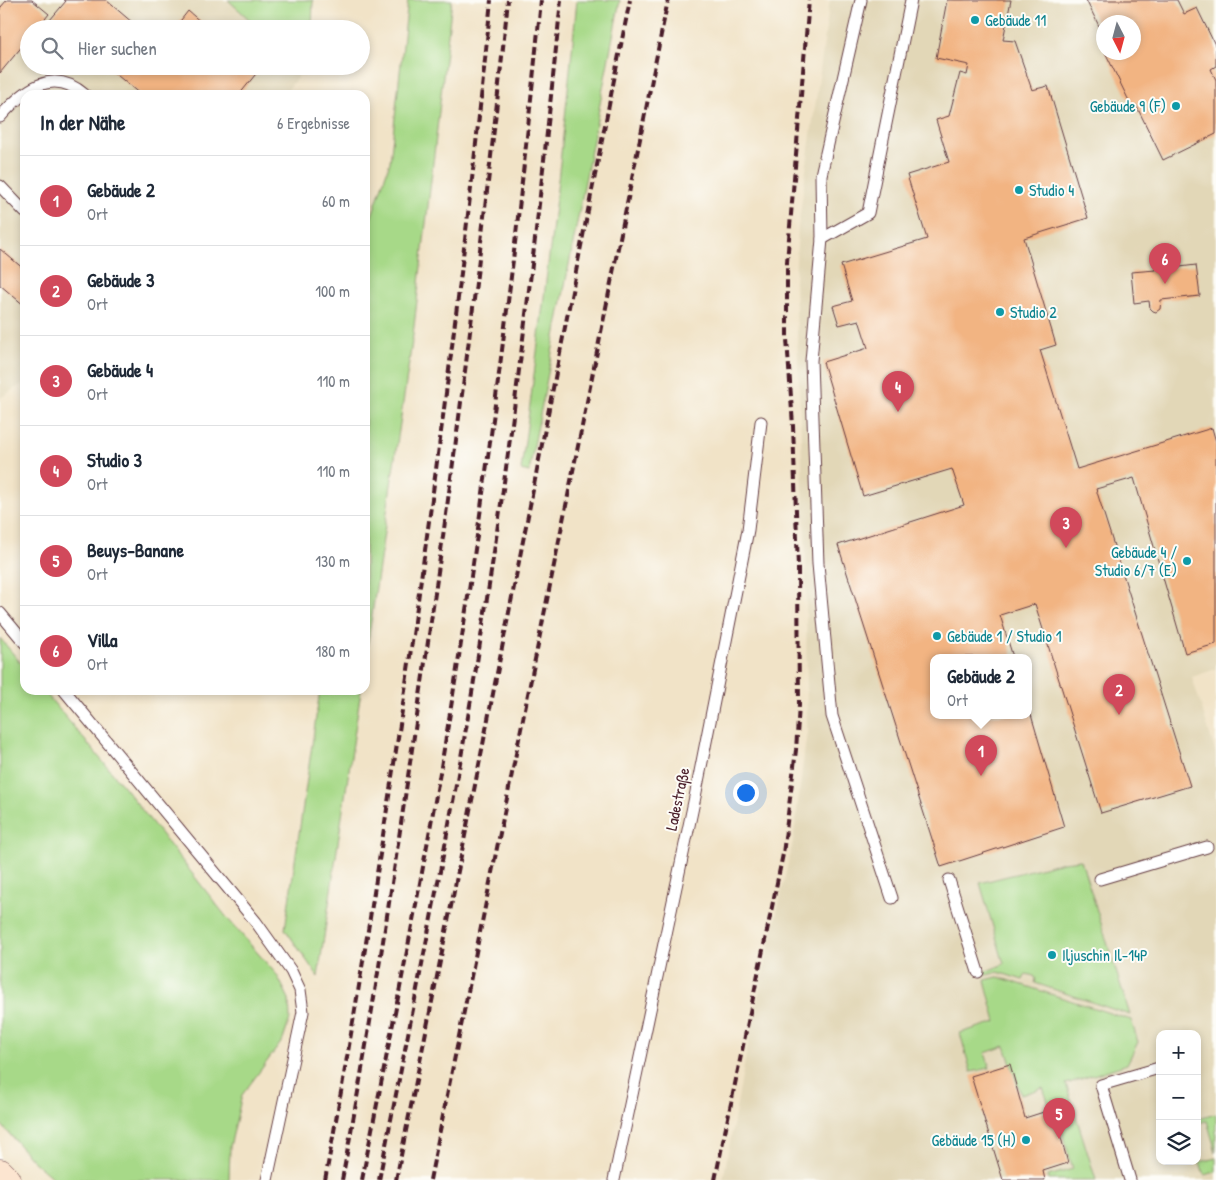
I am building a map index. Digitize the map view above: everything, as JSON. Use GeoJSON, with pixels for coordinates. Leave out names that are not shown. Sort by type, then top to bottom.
{"type":"FeatureCollection","features":[{"type":"Feature","properties":{"kind":"main road"},"geometry":{"type":"LineString","coordinates":[[0,1173],[7,1180]]}},
{"type":"Feature","properties":{"kind":"lane"},"geometry":{"type":"LineString","coordinates":[[861,0],[821,175],[822,238],[811,361],[818,564],[832,716],[892,898]]}},
{"type":"Feature","properties":{"kind":"lane"},"geometry":{"type":"LineString","coordinates":[[822,238],[868,213],[911,0]]}},
{"type":"Feature","properties":{"kind":"lane"},"geometry":{"type":"LineString","coordinates":[[29,90],[34,86],[52,81],[65,82],[79,90]]}},
{"type":"Feature","properties":{"kind":"lane"},"geometry":{"type":"LineString","coordinates":[[0,117],[20,98]]}},
{"type":"Feature","properties":{"kind":"lane"},"geometry":{"type":"LineString","coordinates":[[0,186],[20,207]]}},
{"type":"Feature","properties":{"kind":"lane","name":"Ladestraße"},"geometry":{"type":"LineString","coordinates":[[614,1180],[695,797],[748,530],[761,422]]}},
{"type":"Feature","properties":{"kind":"lane"},"geometry":{"type":"LineString","coordinates":[[0,613],[20,637]]}},
{"type":"Feature","properties":{"kind":"lane"},"geometry":{"type":"LineString","coordinates":[[68,695],[256,922],[292,971],[300,990],[303,1012],[267,1180]]}},
{"type":"Feature","properties":{"kind":"lane"},"geometry":{"type":"LineString","coordinates":[[1100,879],[1207,847]]}},
{"type":"Feature","properties":{"kind":"lane"},"geometry":{"type":"LineString","coordinates":[[949,880],[978,972]]}},
{"type":"Feature","properties":{"kind":"lane"},"geometry":{"type":"LineString","coordinates":[[1130,1180],[1101,1085],[1156,1069]]}},
{"type":"Feature","properties":{"kind":"shaded area"},"geometry":{"type":"Polygon","coordinates":[[[0,0],[228,0],[250,20],[20,20],[20,75],[299,75],[288,90],[20,90],[20,385],[0,398],[0,0]]]}},
{"type":"Feature","properties":{"kind":"shaded area"},"geometry":{"type":"Polygon","coordinates":[[[830,0],[1216,0],[1216,669],[1192,677],[1216,754],[1216,1180],[723,1180],[751,1028],[793,841],[807,732],[806,565],[795,282],[798,227],[830,0]]]}},
{"type":"Feature","properties":{"kind":"green space"},"geometry":{"type":"Polygon","coordinates":[[[228,0],[313,0],[312,20],[250,20],[228,0]]]}},
{"type":"Feature","properties":{"kind":"green space"},"geometry":{"type":"Polygon","coordinates":[[[408,0],[452,0],[413,335],[370,628],[370,221],[390,162],[408,0]]]}},
{"type":"Feature","properties":{"kind":"green space"},"geometry":{"type":"Polygon","coordinates":[[[577,0],[620,0],[529,472],[521,470],[552,235],[577,0]]]}},
{"type":"Feature","properties":{"kind":"green space"},"geometry":{"type":"Polygon","coordinates":[[[0,638],[20,662],[20,695],[47,695],[124,787],[228,919],[277,975],[289,999],[290,1019],[283,1040],[242,1095],[230,1147],[229,1180],[55,1180],[32,1160],[0,1123],[0,638]]]}},
{"type":"Feature","properties":{"kind":"green space"},"geometry":{"type":"Polygon","coordinates":[[[319,695],[360,695],[318,977],[285,929],[319,695]]]}},
{"type":"Feature","properties":{"kind":"green space"},"geometry":{"type":"Polygon","coordinates":[[[1081,860],[1130,1015],[1035,983],[1036,979],[1034,976],[1026,974],[1023,980],[998,972],[983,976],[982,973],[1004,964],[980,883],[1063,862],[1081,860]]]}},
{"type":"Feature","properties":{"kind":"green space"},"geometry":{"type":"Polygon","coordinates":[[[998,977],[1131,1020],[1138,1042],[1127,1064],[1066,1084],[1096,1180],[1049,1180],[1048,1176],[1073,1169],[1054,1106],[1050,1107],[1043,1088],[1021,1095],[1005,1046],[985,1053],[990,1068],[971,1072],[960,1033],[996,1022],[985,980],[998,977]]]}},
{"type":"Feature","properties":{"kind":"green space"},"geometry":{"type":"Polygon","coordinates":[[[1216,1114],[1216,1152],[1207,1121],[1201,1122],[1201,1118],[1216,1114]]]}},
{"type":"Feature","properties":{"kind":"green space"},"geometry":{"type":"Polygon","coordinates":[[[1216,1158],[1216,1172],[1204,1175],[1201,1162],[1216,1158]]]}},
{"type":"Feature","properties":{"kind":"building"},"geometry":{"type":"Polygon","coordinates":[[[7,0],[32,0],[49,14],[44,20],[20,20],[20,49],[0,73],[0,8],[7,0]]]}},
{"type":"Feature","properties":{"kind":"building"},"geometry":{"type":"Polygon","coordinates":[[[64,0],[106,0],[129,20],[50,20],[66,1],[64,0]]]}},
{"type":"Feature","properties":{"kind":"building"},"geometry":{"type":"Polygon","coordinates":[[[947,0],[1011,0],[1003,40],[1015,41],[1032,90],[1048,86],[1088,218],[1024,238],[1056,345],[1040,350],[1077,469],[1212,428],[1216,442],[1216,644],[1185,653],[1134,478],[1096,489],[1190,786],[1101,813],[1035,604],[1000,615],[1012,654],[930,654],[930,719],[1032,718],[1064,827],[941,867],[838,545],[964,505],[952,469],[863,496],[823,362],[868,348],[859,320],[839,325],[833,306],[852,301],[841,265],[927,239],[907,175],[949,162],[936,120],[949,116],[960,73],[967,75],[969,65],[936,58],[947,0]]]}},
{"type":"Feature","properties":{"kind":"building"},"geometry":{"type":"Polygon","coordinates":[[[1086,0],[1177,0],[1184,14],[1197,8],[1216,47],[1216,66],[1211,69],[1216,80],[1216,134],[1163,160],[1136,105],[1132,107],[1109,60],[1141,60],[1141,15],[1096,15],[1096,20],[1086,0]]]}},
{"type":"Feature","properties":{"kind":"building"},"geometry":{"type":"Polygon","coordinates":[[[188,11],[198,20],[181,20],[188,11]]]}},
{"type":"Feature","properties":{"kind":"building"},"geometry":{"type":"Polygon","coordinates":[[[117,75],[255,75],[243,90],[135,90],[117,75]]]}},
{"type":"Feature","properties":{"kind":"building"},"geometry":{"type":"Polygon","coordinates":[[[0,249],[20,266],[20,302],[0,285],[0,249]]]}},
{"type":"Feature","properties":{"kind":"building"},"geometry":{"type":"Polygon","coordinates":[[[1163,259],[1170,261],[1172,268],[1196,265],[1200,296],[1161,300],[1160,309],[1156,312],[1150,308],[1149,301],[1134,303],[1131,272],[1156,270],[1157,263],[1163,259]]]}},
{"type":"Feature","properties":{"kind":"building","name":"Gebäude 15 (H)"},"geometry":{"type":"Polygon","coordinates":[[[1010,1064],[1025,1118],[1053,1109],[1068,1163],[1043,1171],[1045,1180],[1003,1180],[971,1076],[1010,1064]]]}},
{"type":"Feature","properties":{"kind":"railway"},"geometry":{"type":"LineString","coordinates":[[325,1180],[373,900],[425,549],[450,366],[491,0]]}},
{"type":"Feature","properties":{"kind":"railway"},"geometry":{"type":"LineString","coordinates":[[342,1180],[379,965],[439,562],[476,281],[508,0]]}},
{"type":"Feature","properties":{"kind":"railway"},"geometry":{"type":"LineString","coordinates":[[362,1180],[427,845],[461,643],[506,322],[541,0]]}},
{"type":"Feature","properties":{"kind":"railway"},"geometry":{"type":"LineString","coordinates":[[379,1180],[457,778],[492,563],[525,322],[561,0]]}},
{"type":"Feature","properties":{"kind":"railway"},"geometry":{"type":"LineString","coordinates":[[396,1180],[630,0]]}},
{"type":"Feature","properties":{"kind":"railway"},"geometry":{"type":"LineString","coordinates":[[430,1180],[668,0]]}},
{"type":"Feature","properties":{"kind":"railway"},"geometry":{"type":"LineString","coordinates":[[715,1180],[783,854],[796,750],[799,705],[798,568],[793,426],[787,339],[787,262],[809,0]]}},
{"type":"Feature","properties":{"kind":"place","name":"Gebäude 11"},"geometry":{"type":"Point","coordinates":[975,20]}},
{"type":"Feature","properties":{"kind":"place","name":"Gebäude 9 (F)"},"geometry":{"type":"Point","coordinates":[1176,106]}},
{"type":"Feature","properties":{"kind":"place","name":"Studio 4"},"geometry":{"type":"Point","coordinates":[1019,190]}},
{"type":"Feature","properties":{"kind":"place","name":"Villa"},"geometry":{"type":"Point","coordinates":[1165,284]}},
{"type":"Feature","properties":{"kind":"place","name":"Studio 2"},"geometry":{"type":"Point","coordinates":[1000,312]}},
{"type":"Feature","properties":{"kind":"place","name":"Studio 3"},"geometry":{"type":"Point","coordinates":[898,412]}},
{"type":"Feature","properties":{"kind":"place","name":"Gebäude 4"},"geometry":{"type":"Point","coordinates":[1066,548]}},
{"type":"Feature","properties":{"kind":"place","name":"Gebäude 4 / Studio 6/7 (E)"},"geometry":{"type":"Point","coordinates":[1187,561]}},
{"type":"Feature","properties":{"kind":"place","name":"Gebäude 1 / Studio 1"},"geometry":{"type":"Point","coordinates":[937,636]}},
{"type":"Feature","properties":{"kind":"place","name":"Gebäude 3"},"geometry":{"type":"Point","coordinates":[1119,715]}},
{"type":"Feature","properties":{"kind":"place","name":"Gebäude 2"},"geometry":{"type":"Point","coordinates":[981,776]}},
{"type":"Feature","properties":{"kind":"place","name":"Iljuschin Il-14P"},"geometry":{"type":"Point","coordinates":[1052,955]}},
{"type":"Feature","properties":{"kind":"place","name":"Beuys-Banane"},"geometry":{"type":"Point","coordinates":[1059,1139]}},
{"type":"Feature","properties":{"kind":"place","name":"Gebäude 15 (H)"},"geometry":{"type":"Point","coordinates":[1026,1140]}}]}
